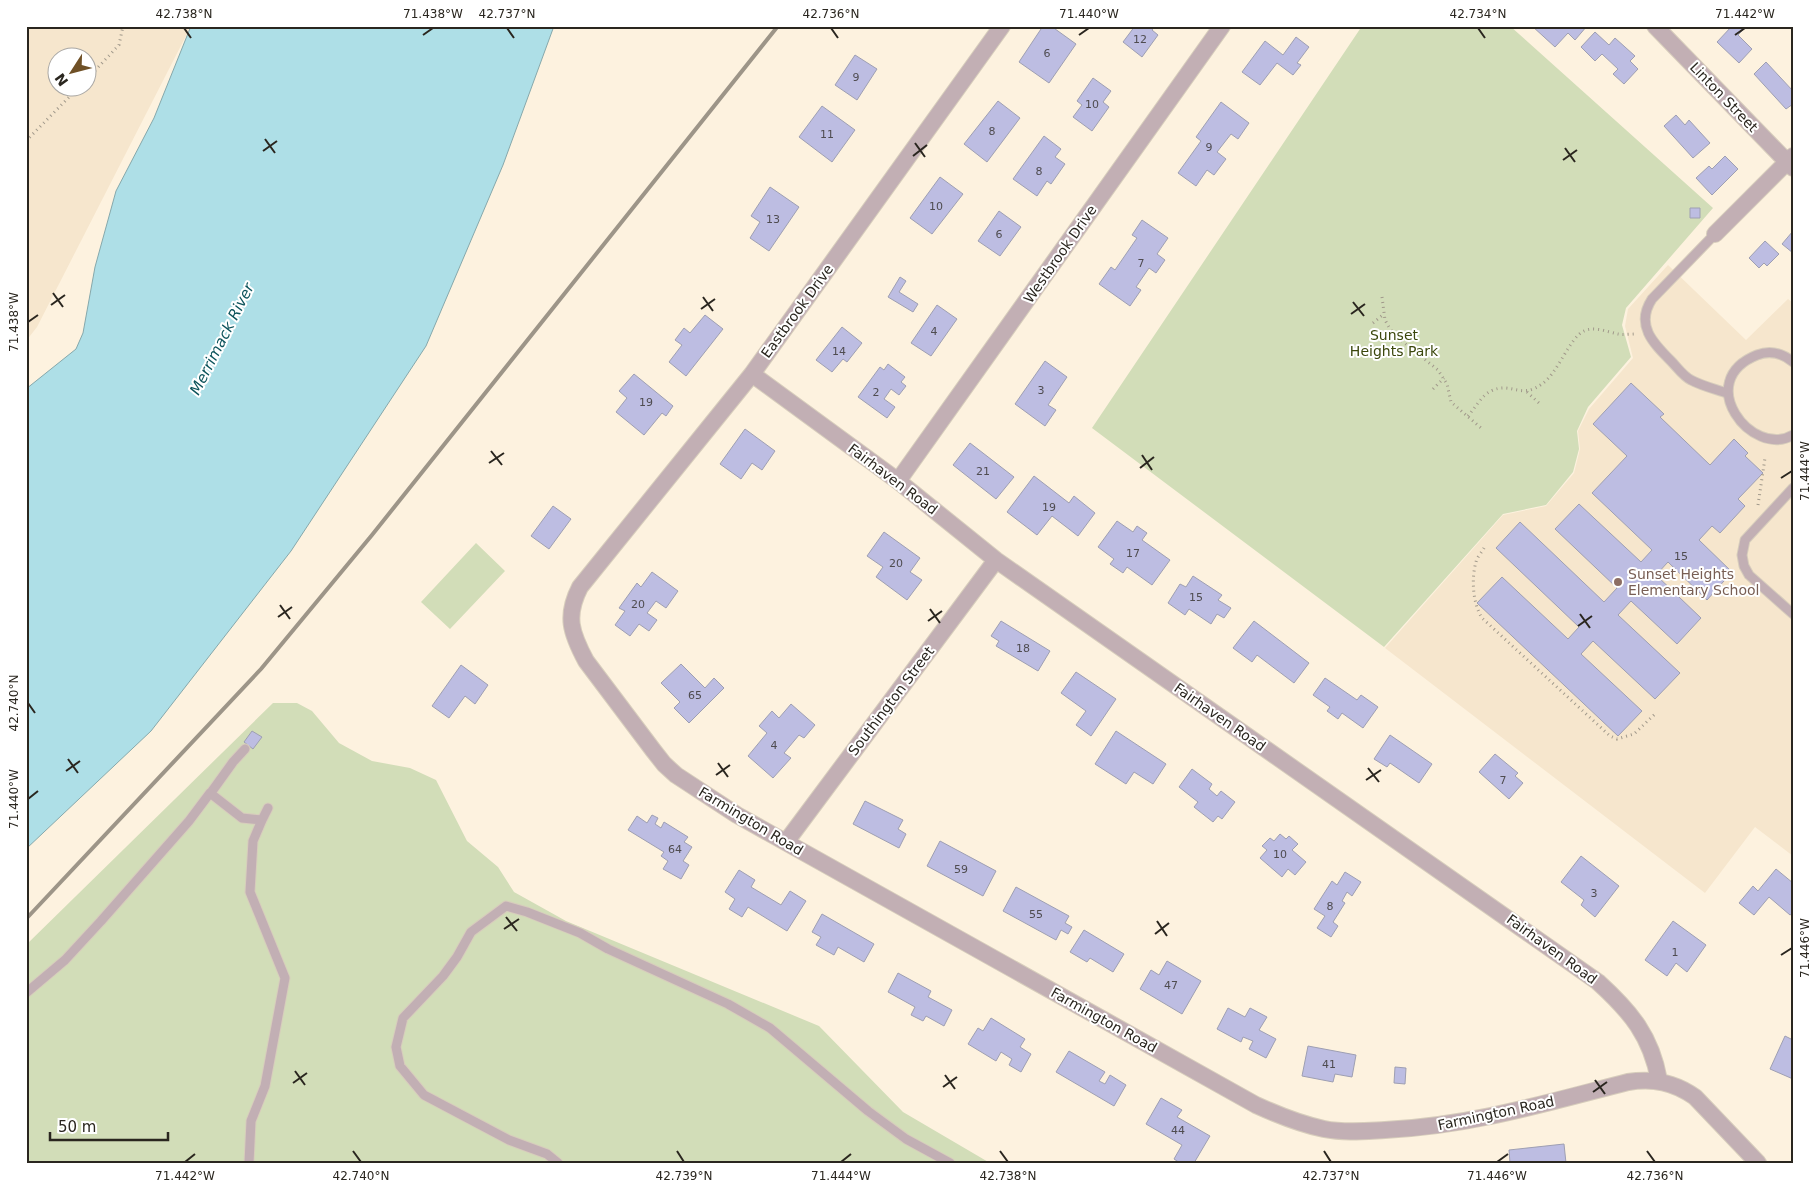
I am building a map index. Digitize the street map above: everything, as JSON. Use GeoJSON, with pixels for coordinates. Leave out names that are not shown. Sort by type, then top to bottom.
{"type":"FeatureCollection","features":[{"type":"Feature","properties":{"kind":"street","name":"Eastbrook Drive"},"geometry":{"type":"LineString","coordinates":[[580,587],[752,374],[1002,26]]}},
{"type":"Feature","properties":{"kind":"street","name":"Westbrook Drive"},"geometry":{"type":"LineString","coordinates":[[898,481],[1222,26]]}},
{"type":"Feature","properties":{"kind":"street","name":"Linton Street"},"geometry":{"type":"LineString","coordinates":[[1655,26],[1791,162]]}},
{"type":"Feature","properties":{"kind":"street"},"geometry":{"type":"LineString","coordinates":[[1715,234],[1791,162]]}},
{"type":"Feature","properties":{"kind":"street","name":"Fairhaven Road"},"geometry":{"type":"LineString","coordinates":[[752,374],[898,481],[996,560],[1598,982],[1629,1012],[1640,1028],[1656,1060],[1659,1080]]}},
{"type":"Feature","properties":{"kind":"street","name":"Southington Street"},"geometry":{"type":"LineString","coordinates":[[786,842],[996,560]]}},
{"type":"Feature","properties":{"kind":"street","name":"Farmington Road"},"geometry":{"type":"LineString","coordinates":[[580,587],[573,601],[571,617],[578,647],[586,661],[664,764],[676,775],[737,815],[1247,1101],[1290,1120],[1326,1129],[1363,1131],[1418,1129],[1493,1117],[1628,1082],[1659,1080],[1684,1089],[1695,1097],[1758,1163]]}},
{"type":"Feature","properties":{"kind":"lane"},"geometry":{"type":"LineString","coordinates":[[1715,234],[1652,299],[1647,307],[1644,318],[1648,333],[1656,346],[1689,379],[1706,387],[1728,393]]}},
{"type":"Feature","properties":{"kind":"lane"},"geometry":{"type":"LineString","coordinates":[[1793,362],[1776,352],[1764,353],[1750,358],[1738,366],[1730,379],[1728,393],[1730,405],[1738,418],[1762,438],[1774,440],[1793,435]]}},
{"type":"Feature","properties":{"kind":"lane"},"geometry":{"type":"LineString","coordinates":[[1793,488],[1745,540],[1742,555],[1744,566],[1749,575],[1793,614]]}},
{"type":"Feature","properties":{"kind":"lane"},"geometry":{"type":"LineString","coordinates":[[26,993],[65,960],[101,921],[210,794],[233,762],[245,750]]}},
{"type":"Feature","properties":{"kind":"lane"},"geometry":{"type":"LineString","coordinates":[[210,794],[242,818],[262,820]]}},
{"type":"Feature","properties":{"kind":"lane"},"geometry":{"type":"LineString","coordinates":[[249,1163],[251,1121],[265,1086],[285,978],[250,892],[253,841],[268,808]]}},
{"type":"Feature","properties":{"kind":"lane"},"geometry":{"type":"LineString","coordinates":[[558,1163],[547,1154],[509,1140],[424,1095],[400,1066],[396,1047],[403,1018],[443,976],[457,957],[471,932],[506,906],[527,912],[580,933],[608,949],[728,1004],[770,1028],[868,1111],[906,1139],[950,1163]]}},
{"type":"Feature","properties":{"kind":"path"},"geometry":{"type":"LineString","coordinates":[[98,68],[120,45],[124,26]]}},
{"type":"Feature","properties":{"kind":"path"},"geometry":{"type":"LineString","coordinates":[[26,141],[68,98]]}},
{"type":"Feature","properties":{"kind":"path"},"geometry":{"type":"LineString","coordinates":[[1382,297],[1384,314],[1390,329],[1397,337],[1431,363],[1444,378],[1451,402],[1481,428]]}},
{"type":"Feature","properties":{"kind":"path"},"geometry":{"type":"LineString","coordinates":[[1373,323],[1384,314]]}},
{"type":"Feature","properties":{"kind":"path"},"geometry":{"type":"LineString","coordinates":[[1527,392],[1549,378],[1576,339],[1585,330],[1591,329],[1619,334],[1648,333]]}},
{"type":"Feature","properties":{"kind":"path"},"geometry":{"type":"LineString","coordinates":[[1433,390],[1444,378]]}},
{"type":"Feature","properties":{"kind":"path"},"geometry":{"type":"LineString","coordinates":[[1468,416],[1489,391],[1505,388],[1527,392],[1538,403]]}},
{"type":"Feature","properties":{"kind":"path"},"geometry":{"type":"LineString","coordinates":[[1758,505],[1765,458]]}},
{"type":"Feature","properties":{"kind":"path"},"geometry":{"type":"LineString","coordinates":[[1484,548],[1476,561],[1474,581],[1476,610],[1482,618],[1610,736],[1617,739],[1634,734],[1656,713]]}},
{"type":"Feature","properties":{"kind":"shaded area"},"geometry":{"type":"Polygon","coordinates":[[[26,26],[191,26],[37,327],[26,341],[26,26]]]}},
{"type":"Feature","properties":{"kind":"shaded area","name":"Sunset Heights Elementary School"},"geometry":{"type":"Polygon","coordinates":[[[1668,265],[1746,340],[1788,299],[1793,303],[1793,856],[1755,827],[1705,893],[1385,648],[1503,515],[1546,506],[1574,473],[1580,449],[1578,431],[1589,409],[1633,358],[1625,326],[1628,309],[1668,265]]]}},
{"type":"Feature","properties":{"kind":"green space","name":"Sunset Heights Park"},"geometry":{"type":"Polygon","coordinates":[[[1362,26],[1510,26],[1713,208],[1626,308],[1622,325],[1631,357],[1588,407],[1577,431],[1579,449],[1573,472],[1546,505],[1503,514],[1384,647],[1092,428],[1362,26]]]}},
{"type":"Feature","properties":{"kind":"green space"},"geometry":{"type":"Polygon","coordinates":[[[476,543],[505,571],[450,629],[421,602],[476,543]]]}},
{"type":"Feature","properties":{"kind":"green space"},"geometry":{"type":"Polygon","coordinates":[[[273,703],[297,703],[312,711],[339,743],[372,761],[410,768],[436,780],[467,841],[498,867],[514,892],[566,921],[819,1026],[903,1112],[990,1163],[26,1163],[26,945],[273,703]]]}},
{"type":"Feature","properties":{"kind":"water","name":"Merrimack River"},"geometry":{"type":"Polygon","coordinates":[[[191,26],[554,26],[503,165],[426,346],[291,551],[151,731],[26,849],[26,389],[76,349],[83,333],[95,267],[116,191],[154,118],[191,26]]]}},
{"type":"Feature","properties":{"kind":"building"},"geometry":{"type":"Polygon","coordinates":[[[1043,26],[1051,26],[1076,44],[1049,83],[1019,62],[1043,26]]]}},
{"type":"Feature","properties":{"kind":"building"},"geometry":{"type":"Polygon","coordinates":[[[1135,26],[1155,26],[1152,30],[1158,35],[1142,57],[1123,42],[1135,26]]]}},
{"type":"Feature","properties":{"kind":"building"},"geometry":{"type":"Polygon","coordinates":[[[1532,26],[1587,26],[1575,40],[1568,33],[1555,47],[1532,26]]]}},
{"type":"Feature","properties":{"kind":"building"},"geometry":{"type":"Polygon","coordinates":[[[1732,26],[1739,26],[1743,30],[1738,35],[1752,49],[1739,63],[1717,42],[1732,26]]]}},
{"type":"Feature","properties":{"kind":"building"},"geometry":{"type":"Polygon","coordinates":[[[1595,32],[1609,45],[1615,38],[1635,56],[1630,61],[1638,69],[1624,84],[1613,74],[1618,69],[1602,54],[1595,61],[1581,47],[1595,32]]]}},
{"type":"Feature","properties":{"kind":"building"},"geometry":{"type":"Polygon","coordinates":[[[1296,37],[1309,47],[1297,63],[1301,65],[1293,75],[1277,63],[1260,85],[1242,72],[1265,41],[1283,55],[1296,37]]]}},
{"type":"Feature","properties":{"kind":"building"},"geometry":{"type":"Polygon","coordinates":[[[855,55],[877,69],[857,100],[835,85],[855,55]]]}},
{"type":"Feature","properties":{"kind":"building"},"geometry":{"type":"Polygon","coordinates":[[[1766,62],[1793,91],[1793,104],[1786,109],[1754,74],[1766,62]]]}},
{"type":"Feature","properties":{"kind":"building"},"geometry":{"type":"Polygon","coordinates":[[[1093,78],[1111,91],[1103,102],[1109,107],[1092,131],[1073,117],[1082,105],[1077,101],[1093,78]]]}},
{"type":"Feature","properties":{"kind":"building"},"geometry":{"type":"Polygon","coordinates":[[[998,101],[1020,118],[987,162],[964,144],[998,101]]]}},
{"type":"Feature","properties":{"kind":"building"},"geometry":{"type":"Polygon","coordinates":[[[1221,102],[1249,123],[1238,139],[1231,134],[1217,152],[1226,159],[1214,175],[1207,170],[1196,186],[1178,173],[1201,141],[1196,137],[1221,102]]]}},
{"type":"Feature","properties":{"kind":"building"},"geometry":{"type":"Polygon","coordinates":[[[822,106],[855,130],[832,162],[799,137],[822,106]]]}},
{"type":"Feature","properties":{"kind":"building"},"geometry":{"type":"Polygon","coordinates":[[[1676,115],[1685,125],[1689,120],[1710,143],[1693,158],[1664,126],[1676,115]]]}},
{"type":"Feature","properties":{"kind":"building"},"geometry":{"type":"Polygon","coordinates":[[[1044,136],[1061,149],[1055,157],[1065,164],[1051,184],[1047,181],[1037,196],[1013,179],[1044,136]]]}},
{"type":"Feature","properties":{"kind":"building"},"geometry":{"type":"Polygon","coordinates":[[[1725,156],[1738,169],[1712,195],[1696,178],[1709,166],[1712,169],[1725,156]]]}},
{"type":"Feature","properties":{"kind":"building"},"geometry":{"type":"Polygon","coordinates":[[[940,177],[963,194],[932,234],[910,218],[940,177]]]}},
{"type":"Feature","properties":{"kind":"building"},"geometry":{"type":"Polygon","coordinates":[[[770,187],[799,207],[769,251],[750,238],[760,222],[751,216],[770,187]]]}},
{"type":"Feature","properties":{"kind":"building"},"geometry":{"type":"Polygon","coordinates":[[[1690,208],[1700,208],[1700,218],[1690,218],[1690,208]]]}},
{"type":"Feature","properties":{"kind":"building"},"geometry":{"type":"Polygon","coordinates":[[[999,211],[1021,227],[1000,256],[978,241],[999,211]]]}},
{"type":"Feature","properties":{"kind":"building"},"geometry":{"type":"Polygon","coordinates":[[[1142,220],[1168,238],[1157,254],[1165,260],[1156,273],[1149,268],[1136,287],[1141,290],[1130,306],[1099,284],[1111,267],[1115,270],[1137,238],[1132,235],[1142,220]]]}},
{"type":"Feature","properties":{"kind":"building"},"geometry":{"type":"Polygon","coordinates":[[[1793,231],[1793,253],[1782,244],[1793,231]]]}},
{"type":"Feature","properties":{"kind":"building"},"geometry":{"type":"Polygon","coordinates":[[[1765,241],[1779,254],[1767,266],[1764,263],[1759,268],[1749,258],[1765,241]]]}},
{"type":"Feature","properties":{"kind":"building"},"geometry":{"type":"Polygon","coordinates":[[[900,277],[906,281],[899,292],[918,304],[913,312],[888,297],[900,277]]]}},
{"type":"Feature","properties":{"kind":"building"},"geometry":{"type":"Polygon","coordinates":[[[937,305],[957,319],[931,356],[911,343],[937,305]]]}},
{"type":"Feature","properties":{"kind":"building"},"geometry":{"type":"Polygon","coordinates":[[[705,315],[723,329],[686,376],[669,362],[682,345],[675,340],[684,328],[690,333],[705,315]]]}},
{"type":"Feature","properties":{"kind":"building"},"geometry":{"type":"Polygon","coordinates":[[[842,327],[862,343],[847,362],[843,359],[832,372],[816,360],[842,327]]]}},
{"type":"Feature","properties":{"kind":"building"},"geometry":{"type":"Polygon","coordinates":[[[1045,361],[1067,377],[1048,405],[1056,410],[1045,426],[1015,404],[1045,361]]]}},
{"type":"Feature","properties":{"kind":"building"},"geometry":{"type":"Polygon","coordinates":[[[888,364],[905,377],[901,382],[906,386],[899,395],[891,389],[884,399],[895,407],[887,418],[858,397],[880,367],[884,370],[888,364]]]}},
{"type":"Feature","properties":{"kind":"building"},"geometry":{"type":"Polygon","coordinates":[[[634,374],[673,406],[666,416],[662,413],[644,435],[616,412],[627,398],[619,391],[634,374]]]}},
{"type":"Feature","properties":{"kind":"building"},"geometry":{"type":"Polygon","coordinates":[[[1631,383],[1664,414],[1660,417],[1710,465],[1734,439],[1748,453],[1745,456],[1763,473],[1738,499],[1745,506],[1720,533],[1712,526],[1699,540],[1732,572],[1707,600],[1668,562],[1656,575],[1701,618],[1677,644],[1631,601],[1618,615],[1680,673],[1655,699],[1593,641],[1581,654],[1642,711],[1618,736],[1477,603],[1502,577],[1568,639],[1579,627],[1496,548],[1520,522],[1604,602],[1617,588],[1555,529],[1579,504],[1641,562],[1652,550],[1592,493],[1627,456],[1593,424],[1631,383]]]}},
{"type":"Feature","properties":{"kind":"building"},"geometry":{"type":"Polygon","coordinates":[[[745,429],[775,451],[762,470],[752,463],[741,479],[720,464],[745,429]]]}},
{"type":"Feature","properties":{"kind":"building"},"geometry":{"type":"Polygon","coordinates":[[[970,443],[1014,477],[996,499],[953,465],[970,443]]]}},
{"type":"Feature","properties":{"kind":"building"},"geometry":{"type":"Polygon","coordinates":[[[1034,476],[1069,503],[1074,496],[1095,513],[1078,536],[1052,516],[1037,535],[1007,512],[1034,476]]]}},
{"type":"Feature","properties":{"kind":"building"},"geometry":{"type":"Polygon","coordinates":[[[553,506],[571,519],[549,549],[531,536],[553,506]]]}},
{"type":"Feature","properties":{"kind":"building"},"geometry":{"type":"Polygon","coordinates":[[[1117,521],[1133,532],[1137,526],[1147,533],[1142,540],[1170,560],[1152,585],[1127,567],[1123,573],[1110,564],[1114,559],[1098,547],[1117,521]]]}},
{"type":"Feature","properties":{"kind":"building"},"geometry":{"type":"Polygon","coordinates":[[[884,532],[920,558],[910,572],[922,580],[907,600],[876,577],[883,567],[867,556],[884,532]]]}},
{"type":"Feature","properties":{"kind":"building"},"geometry":{"type":"Polygon","coordinates":[[[652,572],[678,591],[666,608],[656,601],[647,613],[657,620],[649,631],[639,624],[630,636],[615,625],[625,611],[619,608],[637,583],[641,587],[652,572]]]}},
{"type":"Feature","properties":{"kind":"building"},"geometry":{"type":"Polygon","coordinates":[[[1193,576],[1222,595],[1218,600],[1231,608],[1224,618],[1217,614],[1211,624],[1189,609],[1185,615],[1168,603],[1180,584],[1186,587],[1193,576]]]}},
{"type":"Feature","properties":{"kind":"building"},"geometry":{"type":"Polygon","coordinates":[[[1001,621],[1050,651],[1038,671],[996,646],[999,641],[991,636],[1001,621]]]}},
{"type":"Feature","properties":{"kind":"building"},"geometry":{"type":"Polygon","coordinates":[[[1254,621],[1309,663],[1294,683],[1257,655],[1252,662],[1233,648],[1254,621]]]}},
{"type":"Feature","properties":{"kind":"building"},"geometry":{"type":"Polygon","coordinates":[[[681,664],[705,688],[714,678],[724,688],[689,723],[674,708],[680,702],[661,683],[681,664]]]}},
{"type":"Feature","properties":{"kind":"building"},"geometry":{"type":"Polygon","coordinates":[[[461,665],[488,685],[475,704],[465,696],[449,718],[432,706],[461,665]]]}},
{"type":"Feature","properties":{"kind":"building"},"geometry":{"type":"Polygon","coordinates":[[[1076,672],[1116,699],[1091,736],[1076,725],[1086,711],[1061,693],[1076,672]]]}},
{"type":"Feature","properties":{"kind":"building"},"geometry":{"type":"Polygon","coordinates":[[[1325,678],[1357,700],[1361,695],[1378,707],[1363,728],[1342,713],[1338,719],[1327,711],[1330,707],[1313,695],[1325,678]]]}},
{"type":"Feature","properties":{"kind":"building"},"geometry":{"type":"Polygon","coordinates":[[[791,704],[815,725],[804,738],[799,735],[784,753],[791,758],[773,778],[748,756],[767,733],[759,726],[772,711],[779,718],[791,704]]]}},
{"type":"Feature","properties":{"kind":"building"},"geometry":{"type":"Polygon","coordinates":[[[252,731],[262,737],[253,749],[244,742],[252,731]]]}},
{"type":"Feature","properties":{"kind":"building"},"geometry":{"type":"Polygon","coordinates":[[[1116,731],[1166,764],[1153,784],[1134,772],[1126,784],[1095,764],[1116,731]]]}},
{"type":"Feature","properties":{"kind":"building"},"geometry":{"type":"Polygon","coordinates":[[[1390,735],[1432,764],[1419,783],[1390,763],[1387,767],[1374,759],[1390,735]]]}},
{"type":"Feature","properties":{"kind":"building"},"geometry":{"type":"Polygon","coordinates":[[[1495,754],[1518,773],[1515,776],[1523,783],[1509,799],[1479,772],[1495,754]]]}},
{"type":"Feature","properties":{"kind":"building"},"geometry":{"type":"Polygon","coordinates":[[[1192,769],[1212,784],[1209,789],[1217,796],[1221,791],[1235,802],[1222,819],[1218,816],[1213,822],[1194,807],[1198,802],[1179,787],[1192,769]]]}},
{"type":"Feature","properties":{"kind":"building"},"geometry":{"type":"Polygon","coordinates":[[[865,801],[903,820],[898,829],[906,834],[899,848],[853,824],[865,801]]]}},
{"type":"Feature","properties":{"kind":"building"},"geometry":{"type":"Polygon","coordinates":[[[652,815],[658,818],[655,824],[661,828],[664,822],[688,837],[684,842],[692,847],[683,861],[689,865],[681,879],[663,869],[668,861],[661,856],[664,852],[628,830],[637,816],[647,823],[652,815]]]}},
{"type":"Feature","properties":{"kind":"building"},"geometry":{"type":"Polygon","coordinates":[[[1280,834],[1286,839],[1289,836],[1298,844],[1292,850],[1306,862],[1295,875],[1288,869],[1282,877],[1260,858],[1267,850],[1262,846],[1270,838],[1274,841],[1280,834]]]}},
{"type":"Feature","properties":{"kind":"building"},"geometry":{"type":"Polygon","coordinates":[[[940,841],[996,871],[983,896],[927,866],[940,841]]]}},
{"type":"Feature","properties":{"kind":"building"},"geometry":{"type":"Polygon","coordinates":[[[1581,856],[1619,886],[1595,917],[1581,905],[1584,900],[1561,882],[1581,856]]]}},
{"type":"Feature","properties":{"kind":"building"},"geometry":{"type":"Polygon","coordinates":[[[1776,869],[1793,883],[1793,913],[1790,915],[1769,897],[1754,915],[1739,903],[1753,886],[1758,891],[1776,869]]]}},
{"type":"Feature","properties":{"kind":"building"},"geometry":{"type":"Polygon","coordinates":[[[739,870],[755,880],[751,887],[781,905],[790,891],[806,901],[787,931],[748,907],[742,917],[729,909],[735,899],[725,892],[739,870]]]}},
{"type":"Feature","properties":{"kind":"building"},"geometry":{"type":"Polygon","coordinates":[[[1345,872],[1361,882],[1352,896],[1347,892],[1342,901],[1345,903],[1333,922],[1338,926],[1331,937],[1317,928],[1325,916],[1314,909],[1332,881],[1337,885],[1345,872]]]}},
{"type":"Feature","properties":{"kind":"building"},"geometry":{"type":"Polygon","coordinates":[[[1016,887],[1069,916],[1065,923],[1072,927],[1068,934],[1061,930],[1056,940],[1003,911],[1016,887]]]}},
{"type":"Feature","properties":{"kind":"building"},"geometry":{"type":"Polygon","coordinates":[[[822,914],[874,944],[864,962],[838,947],[834,955],[816,945],[821,937],[812,932],[822,914]]]}},
{"type":"Feature","properties":{"kind":"building"},"geometry":{"type":"Polygon","coordinates":[[[1673,921],[1706,945],[1687,972],[1676,963],[1667,976],[1645,960],[1673,921]]]}},
{"type":"Feature","properties":{"kind":"building"},"geometry":{"type":"Polygon","coordinates":[[[1084,930],[1124,954],[1113,972],[1090,958],[1087,962],[1070,952],[1084,930]]]}},
{"type":"Feature","properties":{"kind":"building"},"geometry":{"type":"Polygon","coordinates":[[[1167,961],[1201,981],[1182,1014],[1140,989],[1151,970],[1159,975],[1167,961]]]}},
{"type":"Feature","properties":{"kind":"building"},"geometry":{"type":"Polygon","coordinates":[[[898,973],[931,991],[928,997],[952,1010],[944,1026],[926,1016],[923,1021],[911,1015],[915,1007],[888,992],[898,973]]]}},
{"type":"Feature","properties":{"kind":"building"},"geometry":{"type":"Polygon","coordinates":[[[1228,1008],[1245,1017],[1250,1008],[1267,1017],[1259,1030],[1276,1039],[1266,1058],[1249,1049],[1253,1041],[1243,1037],[1241,1042],[1217,1029],[1228,1008]]]}},
{"type":"Feature","properties":{"kind":"building"},"geometry":{"type":"Polygon","coordinates":[[[991,1018],[1025,1039],[1020,1047],[1031,1054],[1021,1072],[1009,1065],[1012,1059],[1001,1052],[996,1061],[968,1044],[978,1028],[983,1031],[991,1018]]]}},
{"type":"Feature","properties":{"kind":"building"},"geometry":{"type":"Polygon","coordinates":[[[1785,1036],[1793,1040],[1793,1079],[1770,1069],[1785,1036]]]}},
{"type":"Feature","properties":{"kind":"building"},"geometry":{"type":"Polygon","coordinates":[[[1308,1046],[1356,1055],[1352,1077],[1335,1074],[1333,1082],[1302,1076],[1308,1046]]]}},
{"type":"Feature","properties":{"kind":"building"},"geometry":{"type":"Polygon","coordinates":[[[1069,1051],[1105,1072],[1099,1081],[1105,1084],[1110,1075],[1126,1085],[1114,1106],[1056,1072],[1069,1051]]]}},
{"type":"Feature","properties":{"kind":"building"},"geometry":{"type":"Polygon","coordinates":[[[1395,1067],[1406,1068],[1405,1084],[1394,1083],[1395,1067]]]}},
{"type":"Feature","properties":{"kind":"building"},"geometry":{"type":"Polygon","coordinates":[[[1161,1098],[1182,1110],[1177,1117],[1210,1136],[1194,1163],[1180,1163],[1174,1159],[1182,1145],[1146,1124],[1161,1098]]]}},
{"type":"Feature","properties":{"kind":"building"},"geometry":{"type":"Polygon","coordinates":[[[1564,1144],[1566,1163],[1510,1163],[1509,1150],[1564,1144]]]}},
{"type":"Feature","properties":{"kind":"railway"},"geometry":{"type":"LineString","coordinates":[[26,919],[261,669],[372,535],[778,26]]}},
{"type":"Feature","properties":{"kind":"place","name":"Sunset Heights Elementary School"},"geometry":{"type":"Point","coordinates":[1618,582]}}]}
